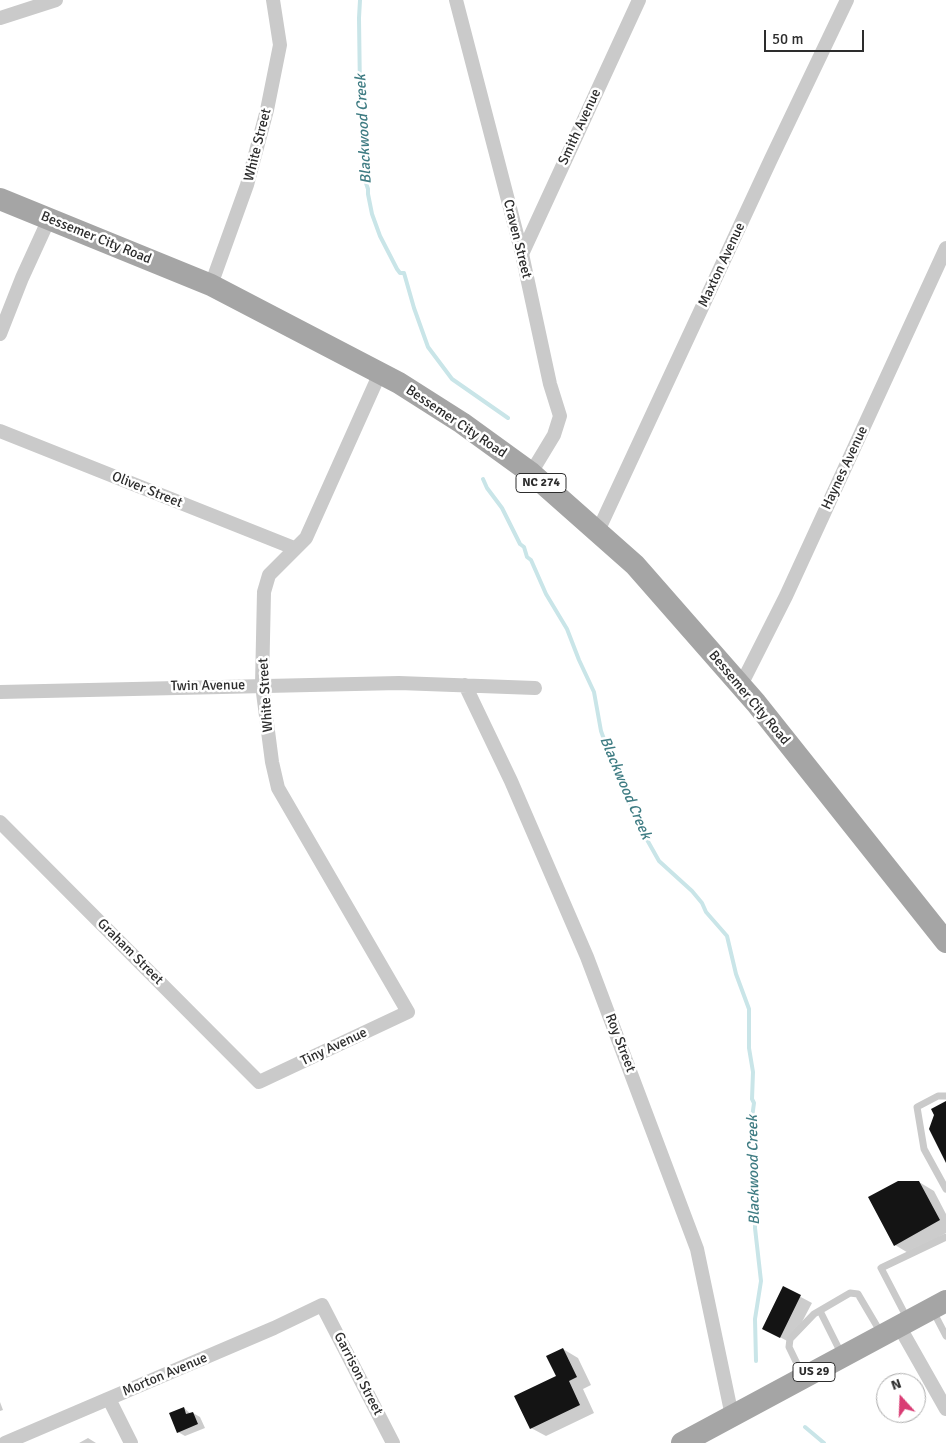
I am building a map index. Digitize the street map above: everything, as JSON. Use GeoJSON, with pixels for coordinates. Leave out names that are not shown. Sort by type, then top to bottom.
{"type":"FeatureCollection","features":[{"type":"Feature","properties":{"kind":"main road","name":"Bessemer City Road"},"geometry":{"type":"LineString","coordinates":[[0,199],[211,285],[380,373],[440,409],[530,473],[635,565],[741,685],[946,942]]}},
{"type":"Feature","properties":{"kind":"main road","name":"US 29"},"geometry":{"type":"LineString","coordinates":[[682,1443],[939,1305]]}},
{"type":"Feature","properties":{"kind":"street"},"geometry":{"type":"LineString","coordinates":[[0,18],[56,0]]}},
{"type":"Feature","properties":{"kind":"street","name":"White Street"},"geometry":{"type":"LineString","coordinates":[[211,285],[247,186],[267,110],[280,45],[273,0]]}},
{"type":"Feature","properties":{"kind":"street","name":"Craven Street"},"geometry":{"type":"LineString","coordinates":[[456,0],[522,254],[550,384],[560,416],[554,435],[530,473]]}},
{"type":"Feature","properties":{"kind":"street","name":"Smith Avenue"},"geometry":{"type":"LineString","coordinates":[[522,254],[639,0]]}},
{"type":"Feature","properties":{"kind":"street","name":"Maxton Avenue"},"geometry":{"type":"LineString","coordinates":[[598,531],[771,159],[848,0]]}},
{"type":"Feature","properties":{"kind":"street"},"geometry":{"type":"LineString","coordinates":[[0,334],[22,278],[49,218]]}},
{"type":"Feature","properties":{"kind":"street","name":"Haynes Avenue"},"geometry":{"type":"LineString","coordinates":[[741,685],[786,596],[946,248]]}},
{"type":"Feature","properties":{"kind":"street","name":"White Street"},"geometry":{"type":"LineString","coordinates":[[380,373],[306,538],[269,575],[264,592],[262,685],[272,762],[278,788],[408,1012]]}},
{"type":"Feature","properties":{"kind":"street","name":"Oliver Street"},"geometry":{"type":"LineString","coordinates":[[0,431],[294,548]]}},
{"type":"Feature","properties":{"kind":"street","name":"Twin Avenue"},"geometry":{"type":"LineString","coordinates":[[0,692],[399,683],[535,688]]}},
{"type":"Feature","properties":{"kind":"street","name":"Roy Street"},"geometry":{"type":"LineString","coordinates":[[466,685],[511,781],[587,956],[697,1249],[732,1416]]}},
{"type":"Feature","properties":{"kind":"street","name":"Graham Street"},"geometry":{"type":"LineString","coordinates":[[0,822],[259,1082]]}},
{"type":"Feature","properties":{"kind":"street","name":"Tiny Avenue"},"geometry":{"type":"LineString","coordinates":[[259,1082],[408,1012]]}},
{"type":"Feature","properties":{"kind":"street","name":"Morton Avenue"},"geometry":{"type":"LineString","coordinates":[[5,1443],[274,1328],[322,1305]]}},
{"type":"Feature","properties":{"kind":"street","name":"Garrison Street"},"geometry":{"type":"LineString","coordinates":[[322,1305],[393,1443]]}},
{"type":"Feature","properties":{"kind":"street"},"geometry":{"type":"LineString","coordinates":[[896,1328],[946,1409]]}},
{"type":"Feature","properties":{"kind":"street"},"geometry":{"type":"LineString","coordinates":[[109,1399],[131,1443]]}},
{"type":"Feature","properties":{"kind":"lane"},"geometry":{"type":"LineString","coordinates":[[946,1096],[938,1096],[917,1107],[924,1148],[946,1189]]}},
{"type":"Feature","properties":{"kind":"lane"},"geometry":{"type":"LineString","coordinates":[[896,1328],[881,1268],[946,1237]]}},
{"type":"Feature","properties":{"kind":"lane"},"geometry":{"type":"LineString","coordinates":[[804,1378],[789,1347],[790,1339],[814,1314],[850,1293],[858,1294],[896,1328]]}},
{"type":"Feature","properties":{"kind":"lane"},"geometry":{"type":"LineString","coordinates":[[939,1305],[946,1336]]}},
{"type":"Feature","properties":{"kind":"lane"},"geometry":{"type":"LineString","coordinates":[[820,1310],[843,1356]]}},
{"type":"Feature","properties":{"kind":"building"},"geometry":{"type":"Polygon","coordinates":[[[946,1101],[946,1163],[929,1129],[934,1115],[931,1109],[946,1101]]]}},
{"type":"Feature","properties":{"kind":"building"},"geometry":{"type":"Polygon","coordinates":[[[898,1181],[919,1181],[940,1220],[894,1246],[868,1197],[898,1181]]]}},
{"type":"Feature","properties":{"kind":"building"},"geometry":{"type":"Polygon","coordinates":[[[783,1286],[801,1295],[780,1338],[762,1329],[783,1286]]]}},
{"type":"Feature","properties":{"kind":"building"},"geometry":{"type":"Polygon","coordinates":[[[563,1348],[577,1377],[569,1381],[580,1405],[530,1429],[514,1396],[556,1376],[546,1356],[563,1348]]]}},
{"type":"Feature","properties":{"kind":"building"},"geometry":{"type":"Polygon","coordinates":[[[184,1407],[186,1414],[193,1412],[198,1424],[177,1433],[169,1413],[184,1407]]]}},
{"type":"Feature","properties":{"kind":"waterway","name":"Blackwood Creek"},"geometry":{"type":"LineString","coordinates":[[360,0],[360,93],[363,123],[361,134],[364,149],[365,180],[372,214],[380,236],[397,269],[400,273],[404,273],[428,347],[452,379],[508,418]]}},
{"type":"Feature","properties":{"kind":"waterway","name":"Blackwood Creek"},"geometry":{"type":"LineString","coordinates":[[483,479],[487,488],[502,508],[520,544],[524,547],[527,557],[531,560],[546,594],[567,629],[594,692],[601,731],[623,791],[627,795],[637,822],[659,861],[692,891],[702,903],[706,912],[727,936],[736,974],[749,1009],[749,1048],[753,1072],[752,1099],[754,1103],[751,1125],[756,1196],[755,1228],[761,1281],[755,1319],[756,1361]]}},
{"type":"Feature","properties":{"kind":"waterway","name":"Blackwood Creek"},"geometry":{"type":"LineString","coordinates":[[805,1427],[824,1443]]}}]}
